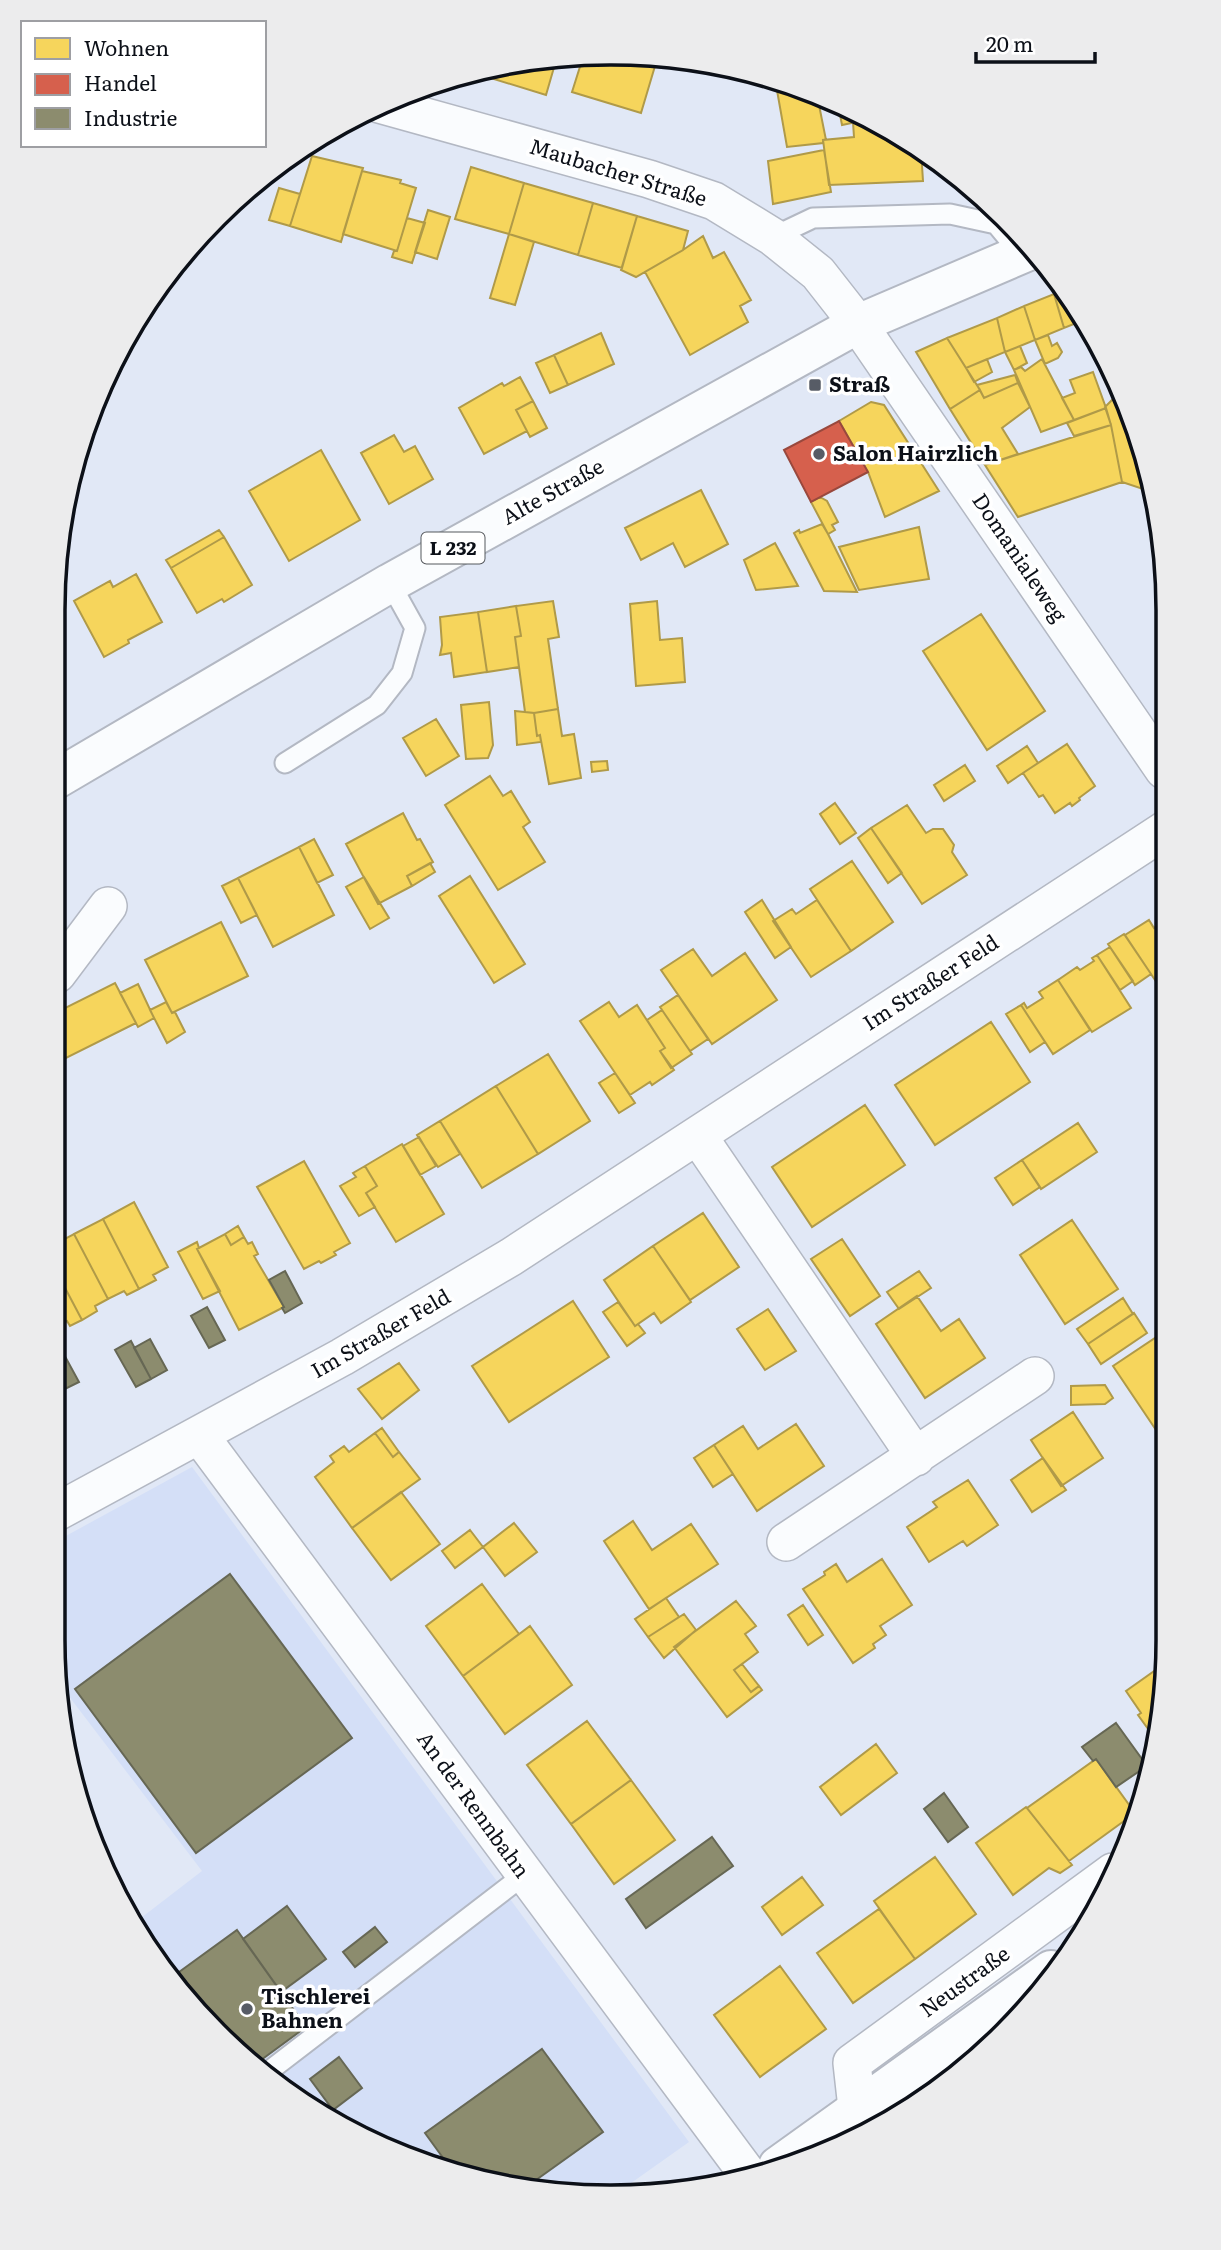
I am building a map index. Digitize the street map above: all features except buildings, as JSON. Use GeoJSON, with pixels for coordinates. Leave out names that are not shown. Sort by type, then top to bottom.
{"type":"FeatureCollection","features":[{"type":"Feature","properties":{"kind":"main road","name":"Alte Straße"},"geometry":{"type":"LineString","coordinates":[[65,774],[390,583],[858,324],[1023,253]]}},
{"type":"Feature","properties":{"kind":"main road"},"geometry":{"type":"LineString","coordinates":[[797,2152],[1036,1981]]}},
{"type":"Feature","properties":{"kind":"street","name":"Maubacher Straße"},"geometry":{"type":"LineString","coordinates":[[396,109],[649,178],[714,201],[773,237],[818,273],[858,324]]}},
{"type":"Feature","properties":{"kind":"street","name":"Domanialeweg"},"geometry":{"type":"LineString","coordinates":[[858,324],[1156,751]]}},
{"type":"Feature","properties":{"kind":"street","name":"Im Straßer Feld"},"geometry":{"type":"LineString","coordinates":[[65,1508],[342,1357],[510,1257],[1156,836]]}},
{"type":"Feature","properties":{"kind":"street"},"geometry":{"type":"LineString","coordinates":[[65,963],[108,906]]}},
{"type":"Feature","properties":{"kind":"street"},"geometry":{"type":"LineString","coordinates":[[698,1136],[916,1457]]}},
{"type":"Feature","properties":{"kind":"street"},"geometry":{"type":"LineString","coordinates":[[786,1542],[1035,1376]]}},
{"type":"Feature","properties":{"kind":"street","name":"An der Rennbahn"},"geometry":{"type":"LineString","coordinates":[[200,1436],[744,2169]]}},
{"type":"Feature","properties":{"kind":"street","name":"Neustraße"},"geometry":{"type":"LineString","coordinates":[[857,2108],[852,2063],[1100,1882]]}},
{"type":"Feature","properties":{"kind":"lane"},"geometry":{"type":"LineString","coordinates":[[773,237],[813,218],[950,214],[995,224]]}},
{"type":"Feature","properties":{"kind":"lane"},"geometry":{"type":"LineString","coordinates":[[285,763],[377,705],[402,673],[415,628],[390,583]]}},
{"type":"Feature","properties":{"kind":"lane"},"geometry":{"type":"LineString","coordinates":[[273,2068],[524,1875]]}},
{"type":"Feature","properties":{"kind":"shaded area"},"geometry":{"type":"Polygon","coordinates":[[[192,1467],[689,2142],[629,2184],[539,2181],[469,2167],[402,2144],[338,2112],[278,2072],[225,2025],[178,1972],[141,1918],[202,1871],[68,1694],[65,1536],[192,1467]]]}},
{"type":"Feature","properties":{"kind":"place","name":"Straß"},"geometry":{"type":"Point","coordinates":[815,385]}},
{"type":"Feature","properties":{"kind":"place","name":"Salon Hairzlich"},"geometry":{"type":"Point","coordinates":[819,454]}},
{"type":"Feature","properties":{"kind":"place","name":"Tischlerei Bahnen"},"geometry":{"type":"Point","coordinates":[247,2009]}}]}
